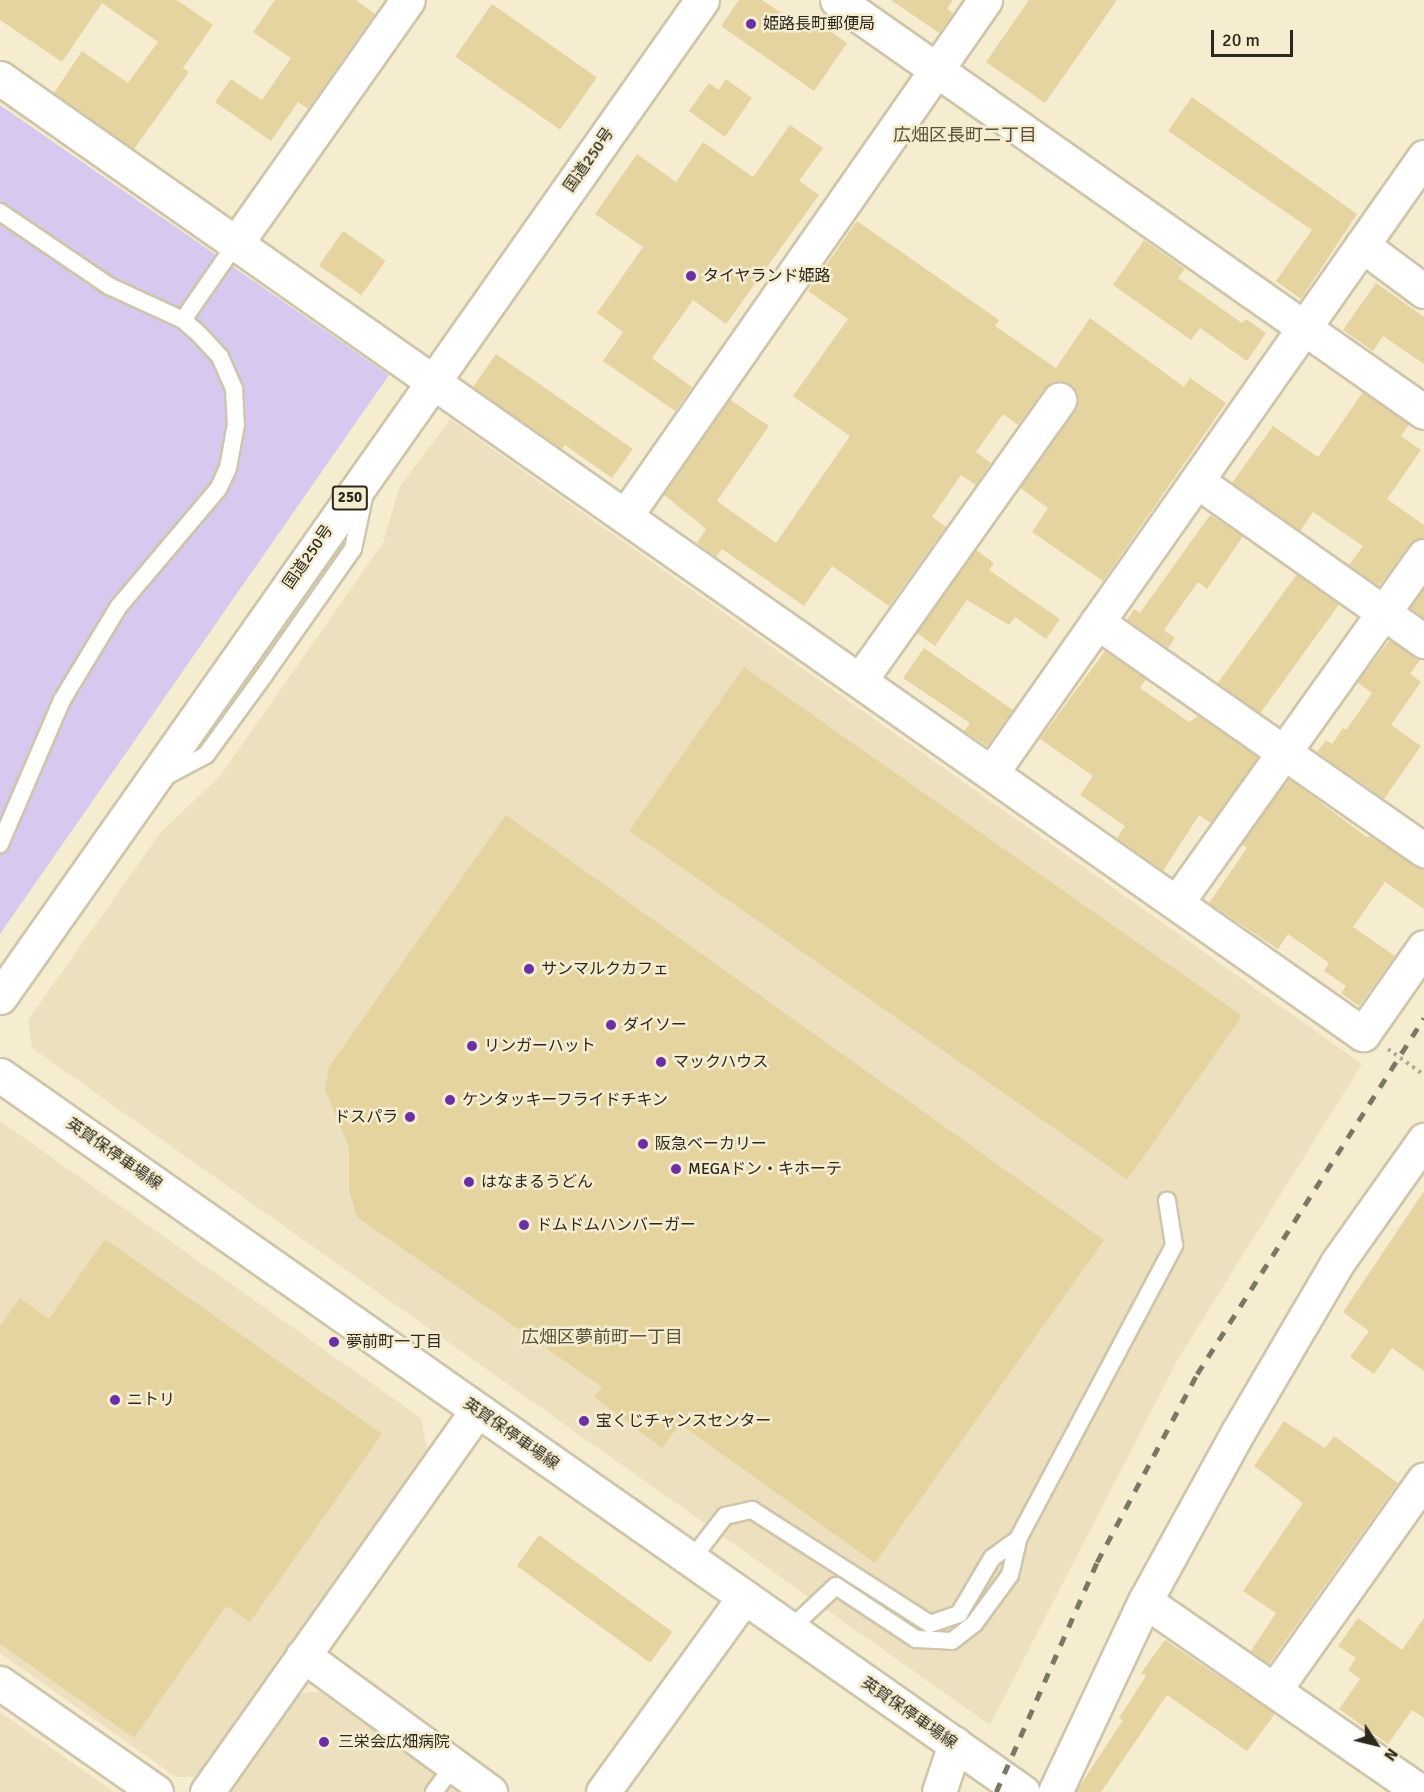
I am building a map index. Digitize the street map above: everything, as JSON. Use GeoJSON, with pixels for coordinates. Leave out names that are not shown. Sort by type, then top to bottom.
{"type":"FeatureCollection","features":[{"type":"Feature","properties":{"kind":"main road"},"geometry":{"type":"LineString","coordinates":[[237,242],[408,0]]}},
{"type":"Feature","properties":{"kind":"main road","name":"国道250号"},"geometry":{"type":"LineString","coordinates":[[0,997],[145,787],[702,0]]}},
{"type":"Feature","properties":{"kind":"main road"},"geometry":{"type":"LineString","coordinates":[[837,0],[1302,330],[1424,412]]}},
{"type":"Feature","properties":{"kind":"main road"},"geometry":{"type":"LineString","coordinates":[[626,515],[985,0]]}},
{"type":"Feature","properties":{"kind":"main road"},"geometry":{"type":"LineString","coordinates":[[0,78],[237,242],[1363,1034],[1424,947]]}},
{"type":"Feature","properties":{"kind":"main road"},"geometry":{"type":"LineString","coordinates":[[992,772],[1424,157]]}},
{"type":"Feature","properties":{"kind":"main road"},"geometry":{"type":"LineString","coordinates":[[1362,245],[1424,291]]}},
{"type":"Feature","properties":{"kind":"main road"},"geometry":{"type":"LineString","coordinates":[[860,680],[1059,400]]}},
{"type":"Feature","properties":{"kind":"main road"},"geometry":{"type":"LineString","coordinates":[[1197,481],[1424,641]]}},
{"type":"Feature","properties":{"kind":"main road"},"geometry":{"type":"LineString","coordinates":[[1177,902],[1424,556]]}},
{"type":"Feature","properties":{"kind":"main road"},"geometry":{"type":"LineString","coordinates":[[1097,622],[1424,850]]}},
{"type":"Feature","properties":{"kind":"main road","name":"英賀保停車場線"},"geometry":{"type":"LineString","coordinates":[[0,1075],[1023,1792]]}},
{"type":"Feature","properties":{"kind":"main road"},"geometry":{"type":"LineString","coordinates":[[1055,1792],[1145,1601],[1238,1432],[1332,1273],[1424,1140]]}},
{"type":"Feature","properties":{"kind":"main road"},"geometry":{"type":"LineString","coordinates":[[208,1791],[477,1410]]}},
{"type":"Feature","properties":{"kind":"main road"},"geometry":{"type":"LineString","coordinates":[[1275,1689],[1424,1479]]}},
{"type":"Feature","properties":{"kind":"main road"},"geometry":{"type":"LineString","coordinates":[[603,1792],[744,1597]]}},
{"type":"Feature","properties":{"kind":"main road"},"geometry":{"type":"LineString","coordinates":[[1145,1601],[1421,1792]]}},
{"type":"Feature","properties":{"kind":"main road"},"geometry":{"type":"LineString","coordinates":[[303,1655],[490,1792]]}},
{"type":"Feature","properties":{"kind":"main road"},"geometry":{"type":"LineString","coordinates":[[0,1683],[156,1792]]}},
{"type":"Feature","properties":{"kind":"main road"},"geometry":{"type":"LineString","coordinates":[[939,1792],[955,1744]]}},
{"type":"Feature","properties":{"kind":"lane"},"geometry":{"type":"LineString","coordinates":[[0,212],[109,286],[183,320],[220,357],[234,389],[236,424],[228,468],[218,489],[119,606],[82,666],[63,700],[0,844]]}},
{"type":"Feature","properties":{"kind":"lane"},"geometry":{"type":"LineString","coordinates":[[183,320],[237,242]]}},
{"type":"Feature","properties":{"kind":"lane"},"geometry":{"type":"LineString","coordinates":[[790,1629],[836,1586],[916,1639],[952,1641],[974,1624],[1010,1575],[1017,1539],[1174,1245],[1167,1201]]}},
{"type":"Feature","properties":{"kind":"lane"},"geometry":{"type":"LineString","coordinates":[[690,1560],[725,1516],[752,1510],[913,1617],[930,1624],[959,1614],[992,1558],[1017,1539]]}},
{"type":"Feature","properties":{"kind":"lane"},"geometry":{"type":"LineString","coordinates":[[434,1792],[454,1765]]}},
{"type":"Feature","properties":{"kind":"path"},"geometry":{"type":"LineString","coordinates":[[1363,1034],[1424,1075]]}},
{"type":"Feature","properties":{"kind":"shaded area"},"geometry":{"type":"Polygon","coordinates":[[[0,105],[389,375],[0,934],[0,105]]]}},
{"type":"Feature","properties":{"kind":"shaded area"},"geometry":{"type":"Polygon","coordinates":[[[450,419],[1362,1064],[1178,1359],[990,1725],[32,1048],[28,1020],[161,832],[220,776],[383,543],[399,488],[450,419]]]}},
{"type":"Feature","properties":{"kind":"shaded area"},"geometry":{"type":"Polygon","coordinates":[[[0,1121],[421,1418],[427,1449],[202,1777],[176,1777],[0,1653],[0,1121]]]}},
{"type":"Feature","properties":{"kind":"shaded area","name":"三栄会広畑病院"},"geometry":{"type":"Polygon","coordinates":[[[320,1692],[460,1792],[222,1792],[295,1693],[320,1692]]]}},
{"type":"Feature","properties":{"kind":"shaded area"},"geometry":{"type":"Polygon","coordinates":[[[0,1712],[114,1792],[0,1792],[0,1712]]]}},
{"type":"Feature","properties":{"kind":"building"},"geometry":{"type":"Polygon","coordinates":[[[0,0],[177,0],[213,25],[183,68],[189,72],[134,149],[54,93],[82,51],[128,83],[158,42],[102,3],[62,62],[0,20],[0,0]]]}},
{"type":"Feature","properties":{"kind":"building"},"geometry":{"type":"Polygon","coordinates":[[[275,0],[356,0],[375,14],[308,109],[298,102],[271,141],[215,102],[231,79],[262,100],[291,58],[253,32],[275,0]]]}},
{"type":"Feature","properties":{"kind":"building"},"geometry":{"type":"Polygon","coordinates":[[[739,0],[762,0],[810,32],[817,22],[847,43],[814,91],[721,26],[739,0]]]}},
{"type":"Feature","properties":{"kind":"building"},"geometry":{"type":"Polygon","coordinates":[[[891,0],[953,0],[947,9],[953,13],[939,33],[891,0]]]}},
{"type":"Feature","properties":{"kind":"building"},"geometry":{"type":"Polygon","coordinates":[[[1029,0],[1117,0],[1045,103],[986,62],[1029,0]]]}},
{"type":"Feature","properties":{"kind":"building"},"geometry":{"type":"Polygon","coordinates":[[[492,4],[597,77],[560,130],[455,56],[492,4]]]}},
{"type":"Feature","properties":{"kind":"building"},"geometry":{"type":"Polygon","coordinates":[[[726,79],[752,98],[725,137],[689,111],[709,83],[719,90],[726,79]]]}},
{"type":"Feature","properties":{"kind":"building"},"geometry":{"type":"Polygon","coordinates":[[[1192,97],[1357,214],[1301,299],[1276,281],[1312,230],[1168,131],[1192,97]]]}},
{"type":"Feature","properties":{"kind":"building","name":"タイヤランド姫路"},"geometry":{"type":"Polygon","coordinates":[[[790,125],[823,148],[799,181],[819,195],[726,324],[693,300],[652,358],[692,387],[675,411],[603,361],[623,332],[597,313],[643,247],[595,214],[637,154],[676,182],[703,142],[753,177],[790,125]]]}},
{"type":"Feature","properties":{"kind":"building"},"geometry":{"type":"Polygon","coordinates":[[[857,221],[999,320],[995,326],[1056,368],[1090,318],[1184,387],[1190,378],[1226,403],[1103,581],[1032,532],[1048,508],[1020,488],[1075,410],[1076,392],[1061,381],[1044,389],[1018,425],[1003,414],[976,452],[991,463],[976,485],[961,475],[932,517],[946,527],[889,606],[832,566],[804,606],[722,549],[716,557],[697,543],[706,529],[663,494],[729,399],[769,426],[717,501],[776,543],[850,436],[793,396],[848,319],[808,291],[857,221]]]}},
{"type":"Feature","properties":{"kind":"building"},"geometry":{"type":"Polygon","coordinates":[[[343,231],[386,261],[362,295],[319,265],[343,231]]]}},
{"type":"Feature","properties":{"kind":"building"},"geometry":{"type":"Polygon","coordinates":[[[1144,240],[1185,269],[1178,278],[1242,323],[1246,319],[1266,333],[1247,361],[1200,328],[1191,340],[1113,285],[1144,240]]]}},
{"type":"Feature","properties":{"kind":"building"},"geometry":{"type":"Polygon","coordinates":[[[1376,283],[1424,317],[1424,364],[1383,336],[1373,351],[1343,330],[1376,283]]]}},
{"type":"Feature","properties":{"kind":"building"},"geometry":{"type":"Polygon","coordinates":[[[496,354],[633,449],[612,478],[565,445],[562,449],[473,387],[496,354]]]}},
{"type":"Feature","properties":{"kind":"building"},"geometry":{"type":"Polygon","coordinates":[[[1363,392],[1409,425],[1401,436],[1421,450],[1387,499],[1424,525],[1424,538],[1409,545],[1379,586],[1349,565],[1363,546],[1313,512],[1300,531],[1232,483],[1273,426],[1318,457],[1363,392]]]}},
{"type":"Feature","properties":{"kind":"building"},"geometry":{"type":"Polygon","coordinates":[[[1210,515],[1243,536],[1207,589],[1198,582],[1164,630],[1175,638],[1168,648],[1127,620],[1134,609],[1140,613],[1210,515]]]}},
{"type":"Feature","properties":{"kind":"building"},"geometry":{"type":"Polygon","coordinates":[[[976,550],[994,563],[989,570],[1060,619],[1046,639],[1015,617],[1009,625],[967,600],[935,646],[917,633],[976,550]]]}},
{"type":"Feature","properties":{"kind":"building"},"geometry":{"type":"Polygon","coordinates":[[[1297,574],[1339,605],[1260,714],[1218,683],[1297,574]]]}},
{"type":"Feature","properties":{"kind":"building"},"geometry":{"type":"Polygon","coordinates":[[[1424,588],[1424,618],[1410,608],[1424,588]]]}},
{"type":"Feature","properties":{"kind":"building"},"geometry":{"type":"Polygon","coordinates":[[[1390,640],[1421,659],[1410,674],[1421,682],[1391,725],[1421,746],[1384,799],[1317,752],[1326,740],[1332,744],[1343,728],[1346,730],[1372,693],[1357,682],[1390,640]]]}},
{"type":"Feature","properties":{"kind":"building"},"geometry":{"type":"Polygon","coordinates":[[[924,648],[1013,710],[987,746],[964,731],[970,723],[903,678],[924,648]]]}},
{"type":"Feature","properties":{"kind":"building"},"geometry":{"type":"Polygon","coordinates":[[[1105,651],[1146,679],[1140,688],[1189,722],[1198,716],[1258,757],[1211,823],[1199,815],[1163,871],[1117,838],[1125,826],[1080,795],[1093,776],[1040,739],[1105,651]]]}},
{"type":"Feature","properties":{"kind":"building"},"geometry":{"type":"Polygon","coordinates":[[[744,667],[1242,1016],[1127,1180],[629,831],[744,667]]]}},
{"type":"Feature","properties":{"kind":"building"},"geometry":{"type":"Polygon","coordinates":[[[1288,778],[1368,838],[1369,836],[1424,870],[1424,909],[1385,882],[1353,927],[1395,956],[1359,1006],[1341,993],[1346,986],[1324,971],[1329,963],[1288,934],[1278,949],[1209,903],[1247,848],[1241,844],[1288,778]]]}},
{"type":"Feature","properties":{"kind":"building","name":"MEGAドン・キホーテ"},"geometry":{"type":"Polygon","coordinates":[[[506,815],[1104,1240],[875,1563],[680,1424],[662,1448],[594,1397],[602,1387],[357,1217],[349,1190],[349,1148],[325,1089],[329,1067],[506,815]]]}},
{"type":"Feature","properties":{"kind":"building"},"geometry":{"type":"Polygon","coordinates":[[[1424,1191],[1424,1371],[1392,1348],[1374,1374],[1350,1357],[1369,1331],[1343,1312],[1424,1191]]]}},
{"type":"Feature","properties":{"kind":"building"},"geometry":{"type":"Polygon","coordinates":[[[105,1239],[382,1434],[250,1622],[226,1606],[134,1738],[0,1644],[0,1326],[20,1298],[49,1319],[105,1239]]]}},
{"type":"Feature","properties":{"kind":"building"},"geometry":{"type":"Polygon","coordinates":[[[1284,1421],[1325,1448],[1334,1436],[1398,1483],[1269,1664],[1251,1651],[1276,1613],[1243,1591],[1303,1503],[1254,1466],[1284,1421]]]}},
{"type":"Feature","properties":{"kind":"building"},"geometry":{"type":"Polygon","coordinates":[[[539,1535],[672,1632],[650,1663],[517,1566],[539,1535]]]}},
{"type":"Feature","properties":{"kind":"building"},"geometry":{"type":"Polygon","coordinates":[[[1358,1618],[1402,1650],[1424,1618],[1424,1718],[1412,1710],[1388,1744],[1339,1709],[1360,1679],[1348,1670],[1356,1658],[1338,1646],[1358,1618]]]}},
{"type":"Feature","properties":{"kind":"building"},"geometry":{"type":"Polygon","coordinates":[[[1165,1640],[1275,1714],[1247,1751],[1167,1695],[1101,1792],[1076,1792],[1123,1720],[1119,1718],[1146,1676],[1141,1673],[1165,1640]]]}},
{"type":"Feature","properties":{"kind":"railway"},"geometry":{"type":"LineString","coordinates":[[996,1792],[1097,1562],[1197,1374],[1424,1018]]}},
{"type":"Feature","properties":{"kind":"place","name":"姫路長町郵便局"},"geometry":{"type":"Point","coordinates":[751,24]}},
{"type":"Feature","properties":{"kind":"place","name":"タイヤランド姫路"},"geometry":{"type":"Point","coordinates":[691,276]}},
{"type":"Feature","properties":{"kind":"place","name":"サンマルクカフェ"},"geometry":{"type":"Point","coordinates":[529,969]}},
{"type":"Feature","properties":{"kind":"place","name":"ダイソー"},"geometry":{"type":"Point","coordinates":[611,1025]}},
{"type":"Feature","properties":{"kind":"place","name":"リンガーハット"},"geometry":{"type":"Point","coordinates":[472,1046]}},
{"type":"Feature","properties":{"kind":"place","name":"マックハウス"},"geometry":{"type":"Point","coordinates":[661,1062]}},
{"type":"Feature","properties":{"kind":"place","name":"ケンタッキーフライドチキン"},"geometry":{"type":"Point","coordinates":[450,1100]}},
{"type":"Feature","properties":{"kind":"place","name":"ドスパラ"},"geometry":{"type":"Point","coordinates":[410,1117]}},
{"type":"Feature","properties":{"kind":"place","name":"阪急ベーカリー"},"geometry":{"type":"Point","coordinates":[643,1144]}},
{"type":"Feature","properties":{"kind":"place","name":"MEGAドン・キホーテ"},"geometry":{"type":"Point","coordinates":[676,1169]}},
{"type":"Feature","properties":{"kind":"place","name":"はなまるうどん"},"geometry":{"type":"Point","coordinates":[469,1182]}},
{"type":"Feature","properties":{"kind":"place","name":"ドムドムハンバーガー"},"geometry":{"type":"Point","coordinates":[524,1225]}},
{"type":"Feature","properties":{"kind":"place","name":"夢前町一丁目"},"geometry":{"type":"Point","coordinates":[334,1342]}},
{"type":"Feature","properties":{"kind":"place","name":"ニトリ"},"geometry":{"type":"Point","coordinates":[115,1400]}},
{"type":"Feature","properties":{"kind":"place","name":"宝くじチャンスセンター"},"geometry":{"type":"Point","coordinates":[584,1421]}},
{"type":"Feature","properties":{"kind":"place","name":"三栄会広畑病院"},"geometry":{"type":"Point","coordinates":[324,1742]}},
{"type":"Feature","properties":{"kind":"district","name":"広畑区長町二丁目"},"geometry":{"type":"Point","coordinates":[965,135]}},
{"type":"Feature","properties":{"kind":"district","name":"広畑区夢前町一丁目"},"geometry":{"type":"Point","coordinates":[602,1337]}}]}
